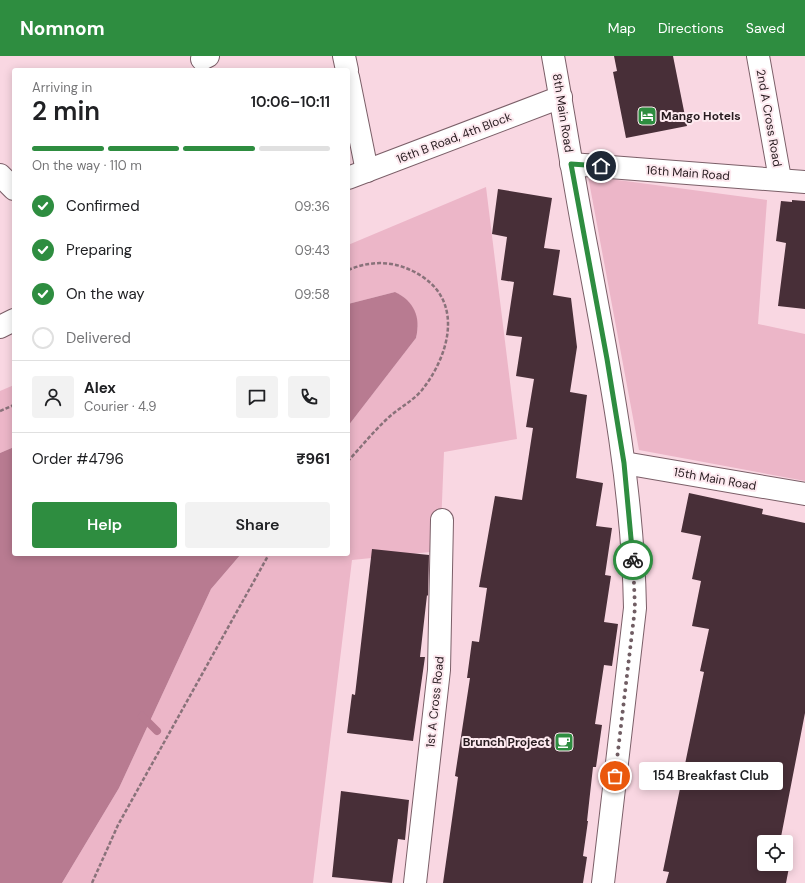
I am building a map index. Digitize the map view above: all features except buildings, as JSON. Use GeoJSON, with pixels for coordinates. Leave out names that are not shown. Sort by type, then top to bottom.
{"type":"FeatureCollection","features":[{"type":"Feature","properties":{"kind":"street"},"geometry":{"type":"LineString","coordinates":[[344,56],[347,68]]}},
{"type":"Feature","properties":{"kind":"street","name":"8th Main Road"},"geometry":{"type":"LineString","coordinates":[[553,56],[571,164],[607,359],[624,463],[631,531],[635,608],[603,883]]}},
{"type":"Feature","properties":{"kind":"street","name":"2nd A Cross Road"},"geometry":{"type":"LineString","coordinates":[[758,56],[780,179]]}},
{"type":"Feature","properties":{"kind":"street","name":"16th B Road, 4th Block"},"geometry":{"type":"LineString","coordinates":[[357,174],[561,97]]}},
{"type":"Feature","properties":{"kind":"street"},"geometry":{"type":"LineString","coordinates":[[350,99],[357,174]]}},
{"type":"Feature","properties":{"kind":"street","name":"16th Main Road"},"geometry":{"type":"LineString","coordinates":[[571,164],[805,182]]}},
{"type":"Feature","properties":{"kind":"street"},"geometry":{"type":"LineString","coordinates":[[0,175],[12,187]]}},
{"type":"Feature","properties":{"kind":"street"},"geometry":{"type":"LineString","coordinates":[[0,327],[12,321]]}},
{"type":"Feature","properties":{"kind":"street","name":"15th Main Road"},"geometry":{"type":"LineString","coordinates":[[624,463],[805,494]]}},
{"type":"Feature","properties":{"kind":"street","name":"1st A Cross Road"},"geometry":{"type":"LineString","coordinates":[[415,883],[440,670],[442,520]]}},
{"type":"Feature","properties":{"kind":"path"},"geometry":{"type":"LineString","coordinates":[[350,269],[365,264],[382,262],[398,265],[413,271],[426,279],[436,291],[444,304],[449,319],[442,356],[434,374],[422,391],[406,406],[388,418],[350,459]]}},
{"type":"Feature","properties":{"kind":"path"},"geometry":{"type":"LineString","coordinates":[[0,411],[12,406]]}},
{"type":"Feature","properties":{"kind":"path"},"geometry":{"type":"LineString","coordinates":[[92,883],[118,825],[268,556]]}},
{"type":"Feature","properties":{"kind":"shaded area"},"geometry":{"type":"Polygon","coordinates":[[[588,176],[767,200],[758,324],[805,334],[805,481],[639,450],[588,176]]]}},
{"type":"Feature","properties":{"kind":"shaded area"},"geometry":{"type":"Polygon","coordinates":[[[486,187],[517,439],[444,452],[440,551],[352,560],[313,883],[62,883],[119,788],[211,589],[239,556],[350,556],[350,423],[416,338],[417,324],[411,305],[407,300],[395,292],[350,303],[350,244],[486,187]]]}},
{"type":"Feature","properties":{"kind":"shaded area"},"geometry":{"type":"Polygon","coordinates":[[[395,292],[407,300],[411,305],[417,317],[418,323],[416,338],[350,423],[350,303],[395,292]]]}},
{"type":"Feature","properties":{"kind":"shaded area"},"geometry":{"type":"Polygon","coordinates":[[[12,386],[12,448],[0,453],[0,391],[12,386]]]}},
{"type":"Feature","properties":{"kind":"shaded area"},"geometry":{"type":"Polygon","coordinates":[[[12,448],[12,556],[239,556],[211,589],[119,788],[62,883],[0,883],[0,453],[12,448]]]}},
{"type":"Feature","properties":{"kind":"waterway"},"geometry":{"type":"LineString","coordinates":[[142,716],[157,731]]}},
{"type":"Feature","properties":{"kind":"way so far"},"geometry":{"type":"LineString","coordinates":[[615,776],[635,608],[633,560]]}},
{"type":"Feature","properties":{"kind":"place","name":"Mango Hotels"},"geometry":{"type":"Point","coordinates":[647,116]}},
{"type":"Feature","properties":{"kind":"place","name":"Brunch Project"},"geometry":{"type":"Point","coordinates":[564,742]}},
{"type":"Feature","properties":{"kind":"place","name":"154 Breakfast Club"},"geometry":{"type":"Point","coordinates":[615,776]}},
{"type":"Feature","properties":{"kind":"route"},"geometry":{"type":"LineString","coordinates":[[601,166],[571,164],[607,359],[624,463],[633,560]]}}]}
